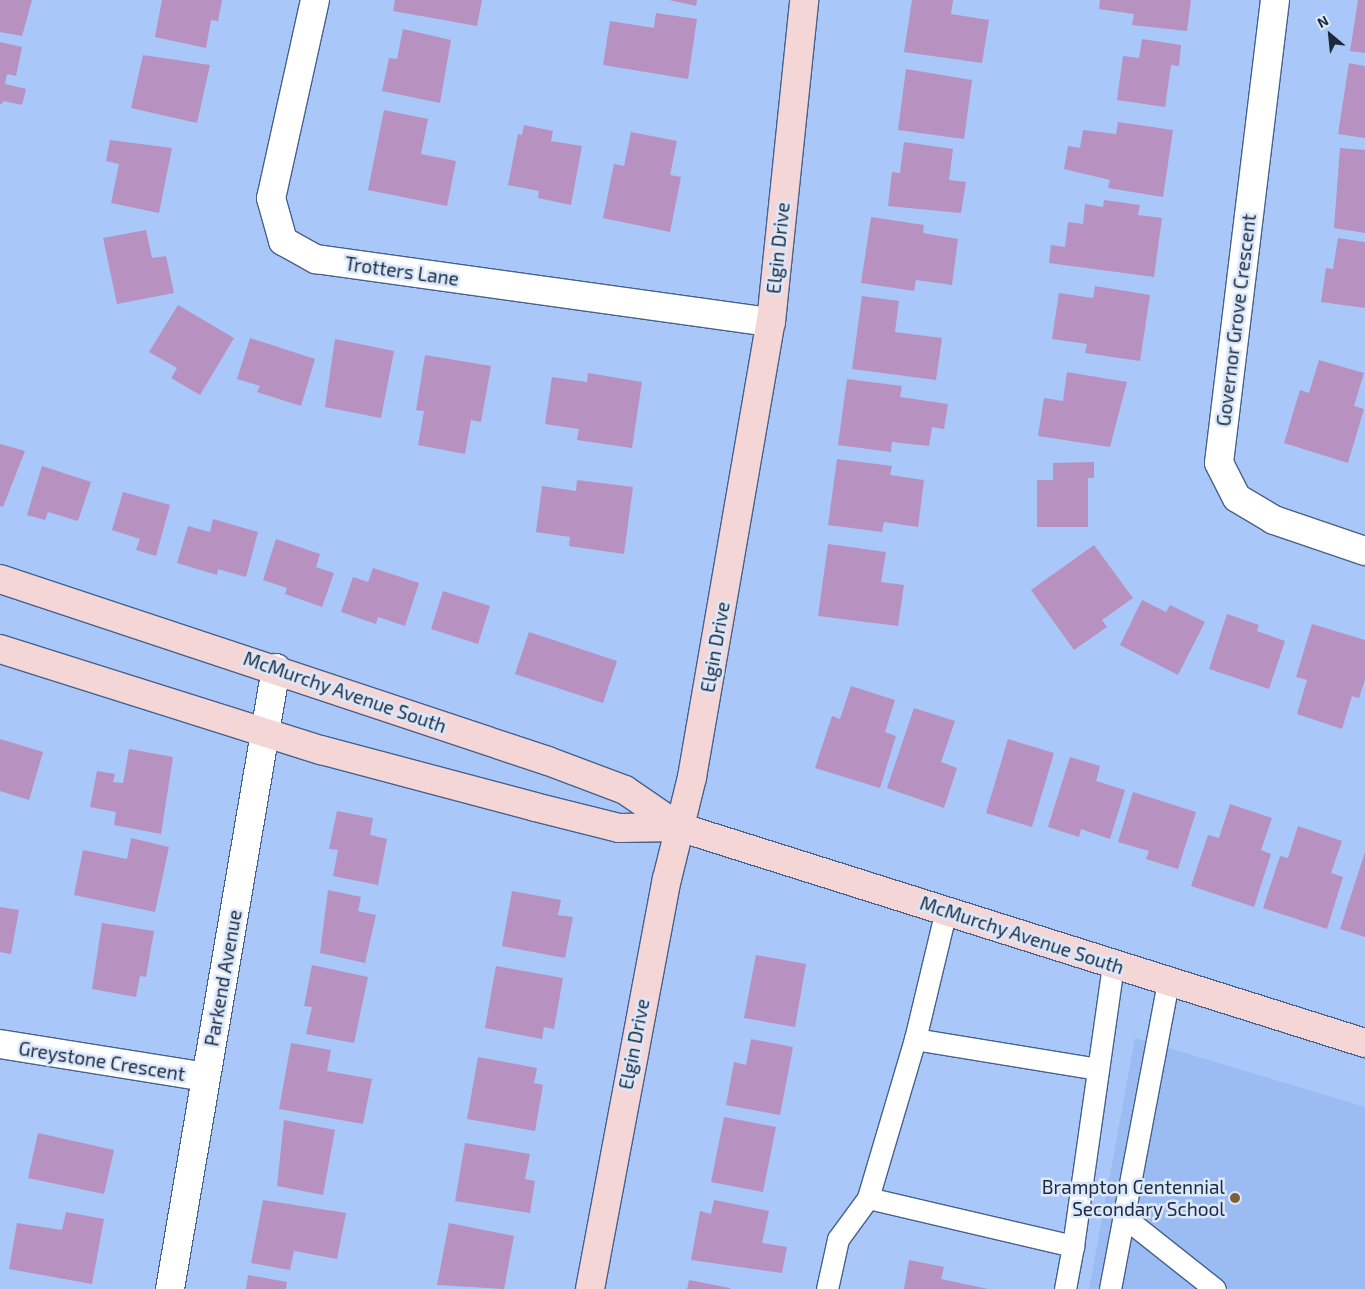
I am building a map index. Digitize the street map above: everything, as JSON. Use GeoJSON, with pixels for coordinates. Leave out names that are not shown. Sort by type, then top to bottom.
{"type":"FeatureCollection","features":[{"type":"Feature","properties":{"kind":"street","name":"Trotters Lane"},"geometry":{"type":"LineString","coordinates":[[315,0],[271,198],[283,241],[316,259],[771,322]]}},
{"type":"Feature","properties":{"kind":"street","name":"Elgin Drive"},"geometry":{"type":"LineString","coordinates":[[590,1289],[679,827],[692,777],[771,322],[804,0]]}},
{"type":"Feature","properties":{"kind":"street","name":"Governor Grove Crescent"},"geometry":{"type":"LineString","coordinates":[[1275,0],[1218,463],[1237,498],[1274,520],[1365,551]]}},
{"type":"Feature","properties":{"kind":"street","name":"McMurchy Avenue South"},"geometry":{"type":"LineString","coordinates":[[0,580],[276,668],[625,790],[679,827],[1365,1043]]}},
{"type":"Feature","properties":{"kind":"street","name":"McMurchy Avenue South"},"geometry":{"type":"LineString","coordinates":[[0,649],[267,733],[619,828],[679,827]]}},
{"type":"Feature","properties":{"kind":"street","name":"Parkend Avenue"},"geometry":{"type":"LineString","coordinates":[[170,1289],[205,1077],[267,733],[276,668]]}},
{"type":"Feature","properties":{"kind":"street","name":"Greystone Crescent"},"geometry":{"type":"LineString","coordinates":[[0,1044],[205,1077]]}},
{"type":"Feature","properties":{"kind":"lane"},"geometry":{"type":"LineString","coordinates":[[827,1289],[838,1239],[868,1198],[915,1039],[946,910]]}},
{"type":"Feature","properties":{"kind":"lane"},"geometry":{"type":"LineString","coordinates":[[1065,1289],[1073,1246],[1113,964]]}},
{"type":"Feature","properties":{"kind":"lane"},"geometry":{"type":"LineString","coordinates":[[1110,1289],[1168,981]]}},
{"type":"Feature","properties":{"kind":"lane"},"geometry":{"type":"LineString","coordinates":[[915,1039],[1098,1069]]}},
{"type":"Feature","properties":{"kind":"lane"},"geometry":{"type":"LineString","coordinates":[[868,1198],[1073,1246]]}},
{"type":"Feature","properties":{"kind":"lane"},"geometry":{"type":"LineString","coordinates":[[1124,1217],[1215,1289]]}},
{"type":"Feature","properties":{"kind":"shaded area","name":"Brampton Centennial Secondary School"},"geometry":{"type":"Polygon","coordinates":[[[1135,1038],[1365,1107],[1365,1289],[1089,1289],[1135,1038]]]}},
{"type":"Feature","properties":{"kind":"building"},"geometry":{"type":"Polygon","coordinates":[[[0,0],[32,0],[22,36],[0,32],[0,0]]]}},
{"type":"Feature","properties":{"kind":"building"},"geometry":{"type":"Polygon","coordinates":[[[162,0],[222,0],[218,21],[211,20],[206,48],[155,37],[162,0]]]}},
{"type":"Feature","properties":{"kind":"building"},"geometry":{"type":"Polygon","coordinates":[[[395,0],[482,0],[477,26],[393,11],[395,0]]]}},
{"type":"Feature","properties":{"kind":"building"},"geometry":{"type":"Polygon","coordinates":[[[669,0],[697,0],[696,6],[669,0]]]}},
{"type":"Feature","properties":{"kind":"building"},"geometry":{"type":"Polygon","coordinates":[[[912,0],[953,0],[951,14],[989,20],[982,63],[904,52],[912,0]]]}},
{"type":"Feature","properties":{"kind":"building"},"geometry":{"type":"Polygon","coordinates":[[[1100,0],[1191,0],[1187,31],[1132,25],[1134,14],[1099,9],[1100,0]]]}},
{"type":"Feature","properties":{"kind":"building"},"geometry":{"type":"Polygon","coordinates":[[[1358,0],[1365,0],[1365,53],[1350,51],[1358,0]]]}},
{"type":"Feature","properties":{"kind":"building"},"geometry":{"type":"Polygon","coordinates":[[[656,13],[697,19],[688,79],[603,65],[610,21],[654,28],[656,13]]]}},
{"type":"Feature","properties":{"kind":"building"},"geometry":{"type":"Polygon","coordinates":[[[403,29],[451,40],[440,103],[382,91],[389,58],[397,59],[403,29]]]}},
{"type":"Feature","properties":{"kind":"building"},"geometry":{"type":"Polygon","coordinates":[[[1142,39],[1181,45],[1179,66],[1171,65],[1165,107],[1117,100],[1123,56],[1139,58],[1142,39]]]}},
{"type":"Feature","properties":{"kind":"building"},"geometry":{"type":"Polygon","coordinates":[[[0,42],[22,47],[16,76],[7,74],[5,84],[26,89],[22,105],[4,101],[0,105],[0,42]]]}},
{"type":"Feature","properties":{"kind":"building"},"geometry":{"type":"Polygon","coordinates":[[[143,55],[210,65],[197,123],[131,108],[143,55]]]}},
{"type":"Feature","properties":{"kind":"building"},"geometry":{"type":"Polygon","coordinates":[[[1349,63],[1365,66],[1365,138],[1338,134],[1349,63]]]}},
{"type":"Feature","properties":{"kind":"building"},"geometry":{"type":"Polygon","coordinates":[[[906,69],[972,80],[964,139],[898,130],[906,69]]]}},
{"type":"Feature","properties":{"kind":"building"},"geometry":{"type":"Polygon","coordinates":[[[384,110],[428,119],[421,154],[456,161],[447,206],[368,190],[384,110]]]}},
{"type":"Feature","properties":{"kind":"building"},"geometry":{"type":"Polygon","coordinates":[[[1118,122],[1173,130],[1163,197],[1108,188],[1110,180],[1064,169],[1068,146],[1080,148],[1083,130],[1116,134],[1118,122]]]}},
{"type":"Feature","properties":{"kind":"building"},"geometry":{"type":"Polygon","coordinates":[[[524,125],[553,131],[551,141],[582,146],[571,205],[538,198],[539,191],[508,185],[518,134],[522,135],[524,125]]]}},
{"type":"Feature","properties":{"kind":"building"},"geometry":{"type":"Polygon","coordinates":[[[631,132],[677,141],[670,175],[681,177],[670,232],[603,218],[614,164],[624,166],[631,132]]]}},
{"type":"Feature","properties":{"kind":"building"},"geometry":{"type":"Polygon","coordinates":[[[110,140],[172,148],[159,213],[111,203],[119,164],[106,161],[110,140]]]}},
{"type":"Feature","properties":{"kind":"building"},"geometry":{"type":"Polygon","coordinates":[[[904,142],[953,149],[949,180],[966,182],[961,213],[888,206],[892,172],[900,173],[904,142]]]}},
{"type":"Feature","properties":{"kind":"building"},"geometry":{"type":"Polygon","coordinates":[[[1340,148],[1365,150],[1365,233],[1334,228],[1340,148]]]}},
{"type":"Feature","properties":{"kind":"building"},"geometry":{"type":"Polygon","coordinates":[[[1104,200],[1140,205],[1138,215],[1162,218],[1154,277],[1049,263],[1051,245],[1065,247],[1068,222],[1083,224],[1085,204],[1103,207],[1104,200]]]}},
{"type":"Feature","properties":{"kind":"building"},"geometry":{"type":"Polygon","coordinates":[[[871,217],[924,225],[923,233],[958,239],[952,285],[916,280],[914,291],[861,283],[871,217]]]}},
{"type":"Feature","properties":{"kind":"building"},"geometry":{"type":"Polygon","coordinates":[[[146,230],[152,258],[166,256],[174,293],[117,304],[103,238],[146,230]]]}},
{"type":"Feature","properties":{"kind":"building"},"geometry":{"type":"Polygon","coordinates":[[[1338,238],[1365,242],[1365,308],[1321,302],[1326,268],[1333,269],[1338,238]]]}},
{"type":"Feature","properties":{"kind":"building"},"geometry":{"type":"Polygon","coordinates":[[[1095,286],[1150,295],[1140,361],[1085,353],[1087,344],[1052,339],[1059,293],[1093,298],[1095,286]]]}},
{"type":"Feature","properties":{"kind":"building"},"geometry":{"type":"Polygon","coordinates":[[[862,296],[899,301],[895,332],[942,338],[936,380],[852,369],[862,296]]]}},
{"type":"Feature","properties":{"kind":"building"},"geometry":{"type":"Polygon","coordinates":[[[178,305],[234,338],[200,395],[171,378],[177,368],[149,352],[178,305]]]}},
{"type":"Feature","properties":{"kind":"building"},"geometry":{"type":"Polygon","coordinates":[[[250,338],[315,359],[301,406],[257,392],[260,386],[237,379],[250,338]]]}},
{"type":"Feature","properties":{"kind":"building"},"geometry":{"type":"Polygon","coordinates":[[[335,339],[394,351],[381,418],[325,407],[335,339]]]}},
{"type":"Feature","properties":{"kind":"building"},"geometry":{"type":"Polygon","coordinates":[[[425,355],[491,366],[481,422],[471,420],[465,454],[418,445],[424,411],[416,410],[425,355]]]}},
{"type":"Feature","properties":{"kind":"building"},"geometry":{"type":"Polygon","coordinates":[[[1319,360],[1364,373],[1354,406],[1364,409],[1348,463],[1284,443],[1300,390],[1309,393],[1319,360]]]}},
{"type":"Feature","properties":{"kind":"building"},"geometry":{"type":"Polygon","coordinates":[[[1067,372],[1127,382],[1110,447],[1038,436],[1044,398],[1063,401],[1067,372]]]}},
{"type":"Feature","properties":{"kind":"building"},"geometry":{"type":"Polygon","coordinates":[[[588,373],[642,382],[632,448],[577,440],[579,429],[545,424],[552,377],[587,382],[588,373]]]}},
{"type":"Feature","properties":{"kind":"building"},"geometry":{"type":"Polygon","coordinates":[[[847,379],[902,386],[900,397],[948,404],[944,429],[932,427],[929,446],[892,442],[891,452],[838,445],[847,379]]]}},
{"type":"Feature","properties":{"kind":"building"},"geometry":{"type":"Polygon","coordinates":[[[0,444],[25,451],[3,507],[0,506],[0,444]]]}},
{"type":"Feature","properties":{"kind":"building"},"geometry":{"type":"Polygon","coordinates":[[[837,459],[892,466],[890,475],[924,480],[918,527],[884,522],[882,532],[828,525],[837,459]]]}},
{"type":"Feature","properties":{"kind":"building"},"geometry":{"type":"Polygon","coordinates":[[[1094,462],[1094,478],[1088,478],[1088,527],[1037,527],[1037,480],[1053,480],[1053,463],[1094,462]]]}},
{"type":"Feature","properties":{"kind":"building"},"geometry":{"type":"Polygon","coordinates":[[[42,466],[91,482],[78,521],[48,512],[45,520],[27,515],[42,466]]]}},
{"type":"Feature","properties":{"kind":"building"},"geometry":{"type":"Polygon","coordinates":[[[577,480],[633,487],[624,554],[569,546],[570,537],[536,532],[542,486],[576,491],[577,480]]]}},
{"type":"Feature","properties":{"kind":"building"},"geometry":{"type":"Polygon","coordinates":[[[123,492],[170,505],[156,556],[136,550],[140,539],[112,530],[123,492]]]}},
{"type":"Feature","properties":{"kind":"building"},"geometry":{"type":"Polygon","coordinates":[[[213,519],[258,532],[246,577],[218,569],[217,575],[177,563],[188,526],[210,532],[213,519]]]}},
{"type":"Feature","properties":{"kind":"building"},"geometry":{"type":"Polygon","coordinates":[[[276,539],[320,554],[316,567],[334,573],[322,607],[285,594],[287,588],[263,580],[276,539]]]}},
{"type":"Feature","properties":{"kind":"building"},"geometry":{"type":"Polygon","coordinates":[[[828,544],[886,552],[881,582],[904,585],[898,626],[818,616],[828,544]]]}},
{"type":"Feature","properties":{"kind":"building"},"geometry":{"type":"Polygon","coordinates":[[[1094,545],[1133,598],[1102,620],[1107,627],[1074,650],[1031,590],[1094,545]]]}},
{"type":"Feature","properties":{"kind":"building"},"geometry":{"type":"Polygon","coordinates":[[[373,568],[419,583],[405,626],[378,617],[376,624],[341,612],[353,577],[368,582],[373,568]]]}},
{"type":"Feature","properties":{"kind":"building"},"geometry":{"type":"Polygon","coordinates":[[[443,591],[490,606],[478,644],[431,629],[443,591]]]}},
{"type":"Feature","properties":{"kind":"building"},"geometry":{"type":"Polygon","coordinates":[[[1142,600],[1166,612],[1170,605],[1205,622],[1178,675],[1120,645],[1142,600]]]}},
{"type":"Feature","properties":{"kind":"building"},"geometry":{"type":"Polygon","coordinates":[[[1227,614],[1259,625],[1257,631],[1285,641],[1269,689],[1209,669],[1227,614]]]}},
{"type":"Feature","properties":{"kind":"building"},"geometry":{"type":"Polygon","coordinates":[[[1312,624],[1365,640],[1365,680],[1359,698],[1352,696],[1342,729],[1297,714],[1307,680],[1296,677],[1312,624]]]}},
{"type":"Feature","properties":{"kind":"building"},"geometry":{"type":"Polygon","coordinates":[[[529,632],[617,661],[603,703],[515,674],[529,632]]]}},
{"type":"Feature","properties":{"kind":"building"},"geometry":{"type":"Polygon","coordinates":[[[851,686],[895,700],[885,732],[896,736],[880,788],[815,768],[832,716],[840,719],[851,686]]]}},
{"type":"Feature","properties":{"kind":"building"},"geometry":{"type":"Polygon","coordinates":[[[914,708],[955,721],[941,762],[957,768],[944,808],[887,788],[914,708]]]}},
{"type":"Feature","properties":{"kind":"building"},"geometry":{"type":"Polygon","coordinates":[[[0,739],[43,752],[29,800],[0,791],[0,739]]]}},
{"type":"Feature","properties":{"kind":"building"},"geometry":{"type":"Polygon","coordinates":[[[1008,739],[1054,753],[1032,827],[986,813],[1008,739]]]}},
{"type":"Feature","properties":{"kind":"building"},"geometry":{"type":"Polygon","coordinates":[[[129,749],[173,757],[161,834],[114,825],[116,812],[90,807],[97,771],[115,774],[113,782],[123,783],[129,749]]]}},
{"type":"Feature","properties":{"kind":"building"},"geometry":{"type":"Polygon","coordinates":[[[1070,757],[1100,766],[1096,781],[1125,790],[1110,839],[1081,829],[1079,837],[1048,827],[1070,757]]]}},
{"type":"Feature","properties":{"kind":"building"},"geometry":{"type":"Polygon","coordinates":[[[1133,792],[1196,812],[1178,869],[1146,859],[1149,851],[1118,842],[1133,792]]]}},
{"type":"Feature","properties":{"kind":"building"},"geometry":{"type":"Polygon","coordinates":[[[1230,804],[1272,818],[1261,850],[1271,854],[1254,907],[1191,886],[1208,835],[1219,838],[1230,804]]]}},
{"type":"Feature","properties":{"kind":"building"},"geometry":{"type":"Polygon","coordinates":[[[337,811],[373,818],[370,835],[387,839],[378,885],[333,876],[338,850],[329,849],[337,811]]]}},
{"type":"Feature","properties":{"kind":"building"},"geometry":{"type":"Polygon","coordinates":[[[1298,826],[1342,841],[1331,873],[1343,877],[1327,929],[1263,908],[1280,856],[1288,858],[1298,826]]]}},
{"type":"Feature","properties":{"kind":"building"},"geometry":{"type":"Polygon","coordinates":[[[131,838],[169,847],[155,912],[74,895],[83,850],[127,859],[131,838]]]}},
{"type":"Feature","properties":{"kind":"building"},"geometry":{"type":"Polygon","coordinates":[[[1365,852],[1365,937],[1340,929],[1365,852]]]}},
{"type":"Feature","properties":{"kind":"building"},"geometry":{"type":"Polygon","coordinates":[[[328,890],[361,897],[358,911],[376,915],[365,963],[320,953],[328,890]]]}},
{"type":"Feature","properties":{"kind":"building"},"geometry":{"type":"Polygon","coordinates":[[[512,891],[561,900],[558,915],[573,917],[565,958],[502,946],[512,891]]]}},
{"type":"Feature","properties":{"kind":"building"},"geometry":{"type":"Polygon","coordinates":[[[0,907],[19,910],[11,954],[0,952],[0,907]]]}},
{"type":"Feature","properties":{"kind":"building"},"geometry":{"type":"Polygon","coordinates":[[[102,923],[154,931],[146,977],[140,976],[136,997],[92,989],[102,923]]]}},
{"type":"Feature","properties":{"kind":"building"},"geometry":{"type":"Polygon","coordinates":[[[756,955],[806,964],[795,1027],[744,1018],[756,955]]]}},
{"type":"Feature","properties":{"kind":"building"},"geometry":{"type":"Polygon","coordinates":[[[312,965],[368,977],[354,1043],[306,1034],[312,1007],[304,1006],[312,965]]]}},
{"type":"Feature","properties":{"kind":"building"},"geometry":{"type":"Polygon","coordinates":[[[496,966],[563,978],[554,1029],[544,1027],[542,1039],[485,1028],[496,966]]]}},
{"type":"Feature","properties":{"kind":"building"},"geometry":{"type":"Polygon","coordinates":[[[751,1039],[793,1047],[780,1115],[726,1105],[734,1062],[746,1065],[751,1039]]]}},
{"type":"Feature","properties":{"kind":"building"},"geometry":{"type":"Polygon","coordinates":[[[291,1043],[331,1050],[327,1071],[372,1079],[363,1124],[279,1109],[291,1043]]]}},
{"type":"Feature","properties":{"kind":"building"},"geometry":{"type":"Polygon","coordinates":[[[478,1057],[537,1068],[534,1083],[543,1085],[535,1131],[467,1119],[478,1057]]]}},
{"type":"Feature","properties":{"kind":"building"},"geometry":{"type":"Polygon","coordinates":[[[724,1117],[776,1127],[763,1192],[711,1182],[724,1117]]]}},
{"type":"Feature","properties":{"kind":"building"},"geometry":{"type":"Polygon","coordinates":[[[284,1120],[335,1130],[323,1195],[277,1186],[284,1120]]]}},
{"type":"Feature","properties":{"kind":"building"},"geometry":{"type":"Polygon","coordinates":[[[38,1133],[114,1150],[104,1194],[28,1178],[38,1133]]]}},
{"type":"Feature","properties":{"kind":"building"},"geometry":{"type":"Polygon","coordinates":[[[465,1143],[530,1154],[525,1179],[535,1181],[530,1213],[455,1201],[465,1143]]]}},
{"type":"Feature","properties":{"kind":"building"},"geometry":{"type":"Polygon","coordinates":[[[263,1200],[346,1213],[337,1259],[294,1251],[290,1270],[251,1263],[263,1200]]]}},
{"type":"Feature","properties":{"kind":"building"},"geometry":{"type":"Polygon","coordinates":[[[714,1200],[769,1211],[762,1243],[787,1247],[782,1273],[691,1260],[700,1211],[711,1214],[714,1200]]]}},
{"type":"Feature","properties":{"kind":"building"},"geometry":{"type":"Polygon","coordinates":[[[66,1212],[104,1219],[92,1284],[9,1269],[17,1223],[62,1230],[66,1212]]]}},
{"type":"Feature","properties":{"kind":"building"},"geometry":{"type":"Polygon","coordinates":[[[449,1223],[514,1236],[504,1289],[437,1285],[449,1223]]]}},
{"type":"Feature","properties":{"kind":"building"},"geometry":{"type":"Polygon","coordinates":[[[909,1260],[944,1267],[941,1279],[988,1289],[904,1289],[909,1260]]]}},
{"type":"Feature","properties":{"kind":"building"},"geometry":{"type":"Polygon","coordinates":[[[248,1275],[287,1282],[286,1289],[246,1289],[248,1275]]]}},
{"type":"Feature","properties":{"kind":"building"},"geometry":{"type":"Polygon","coordinates":[[[689,1280],[730,1288],[730,1289],[687,1289],[689,1280]]]}},
{"type":"Feature","properties":{"kind":"place","name":"Brampton Centennial Secondary School"},"geometry":{"type":"Point","coordinates":[1235,1198]}}]}
